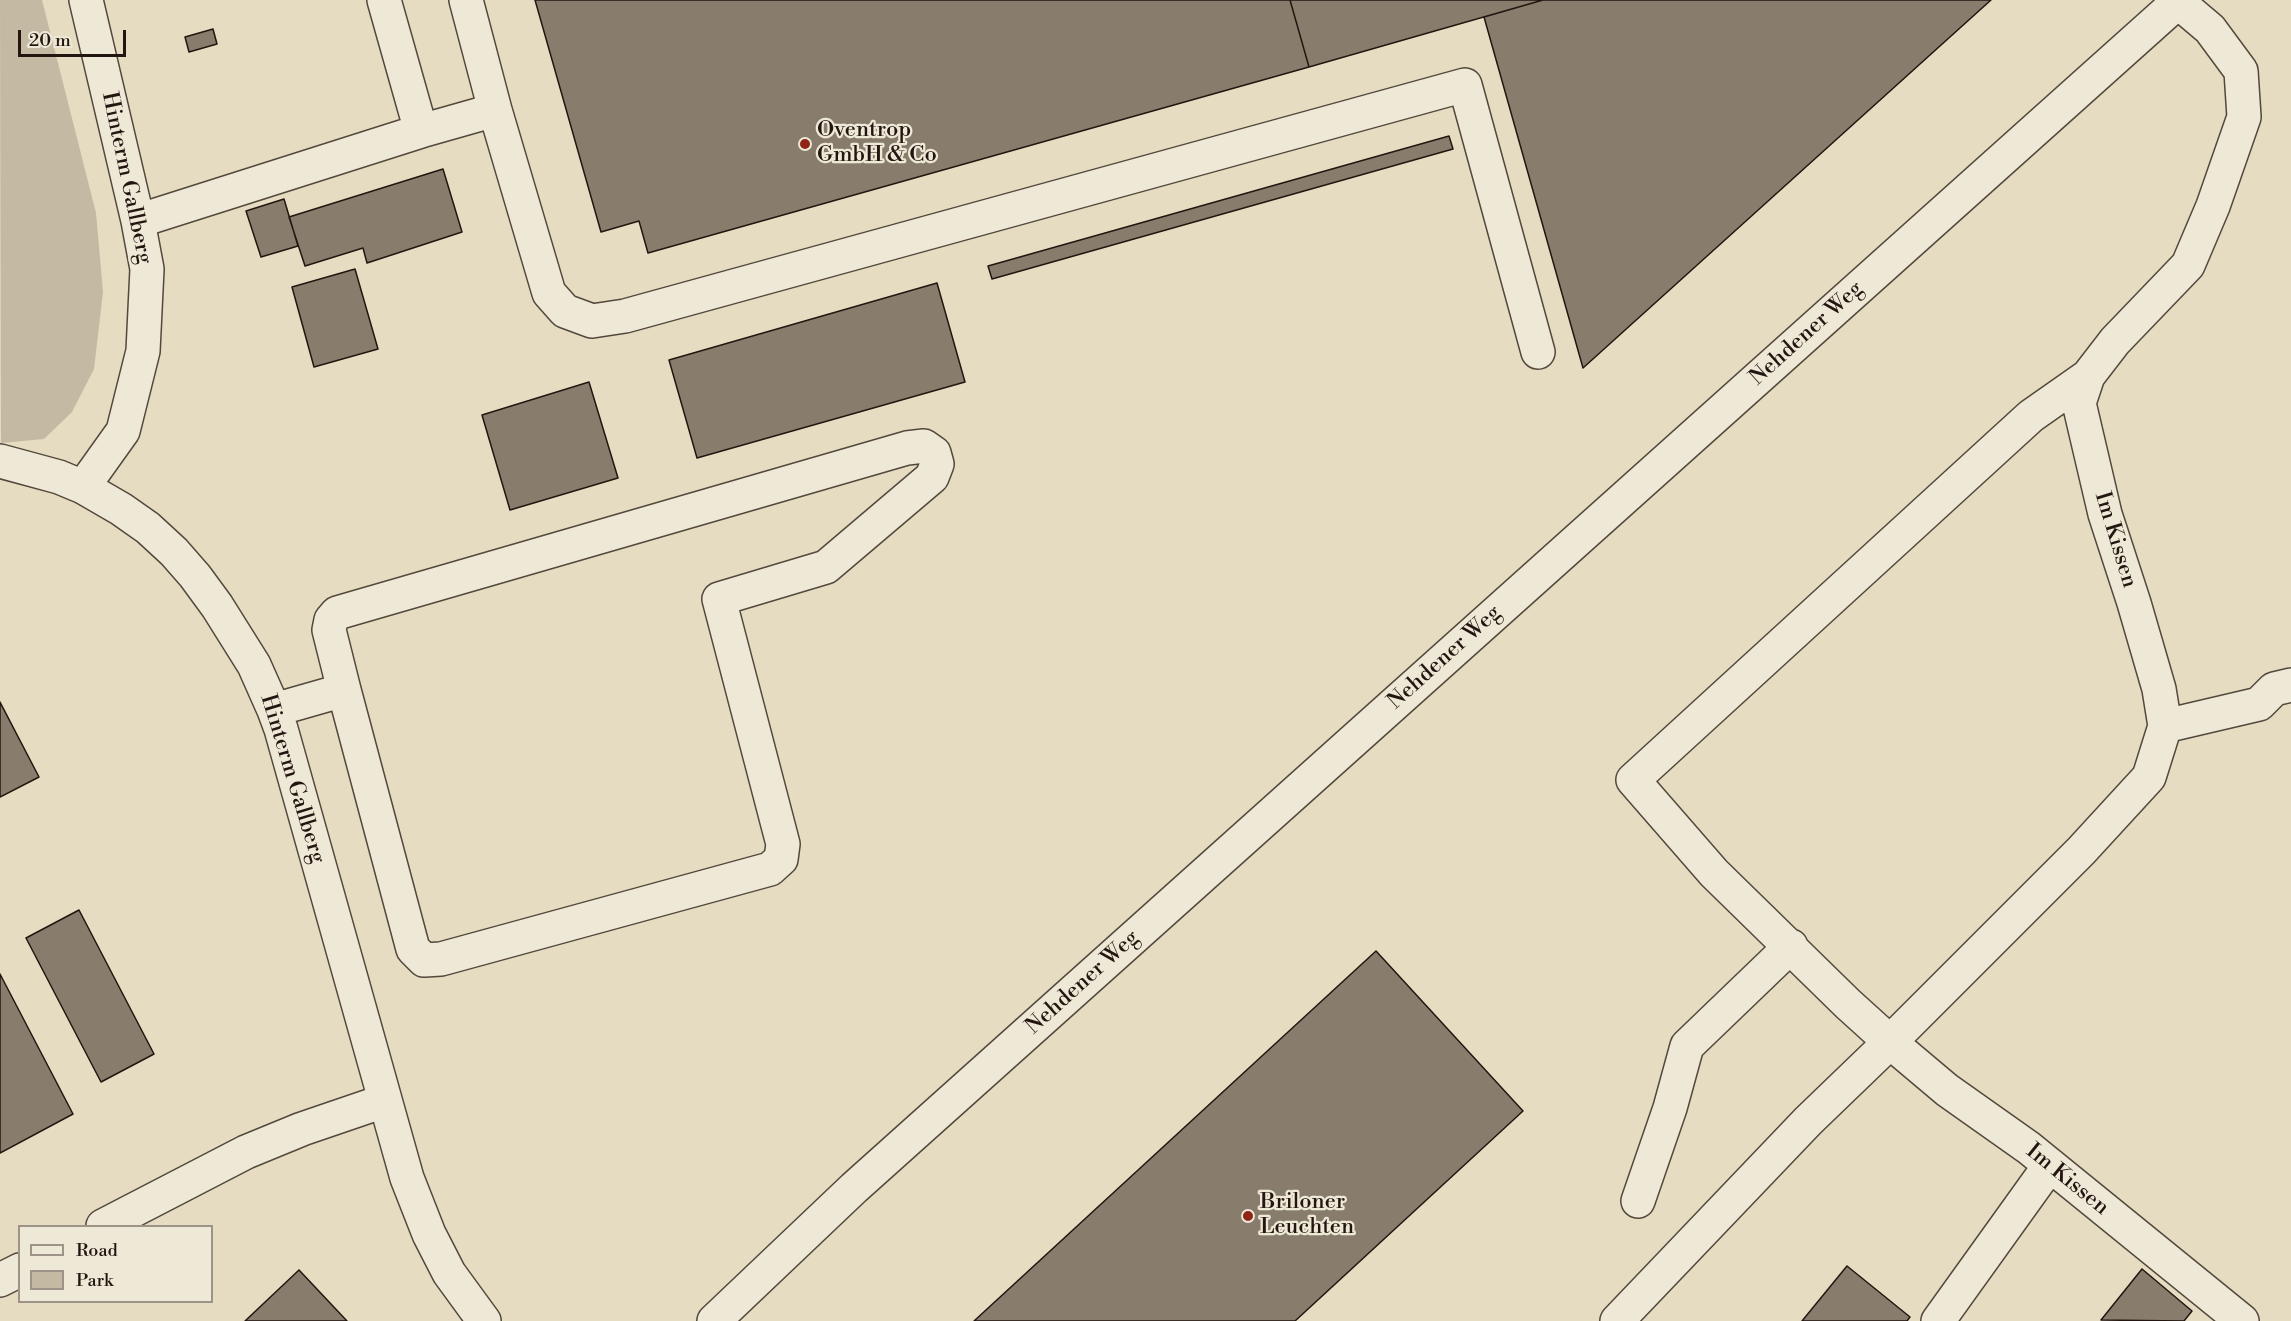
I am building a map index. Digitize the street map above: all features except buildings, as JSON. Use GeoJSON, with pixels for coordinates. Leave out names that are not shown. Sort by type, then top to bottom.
{"type":"FeatureCollection","features":[{"type":"Feature","properties":{"kind":"street"},"geometry":{"type":"LineString","coordinates":[[384,0],[421,131]]}},
{"type":"Feature","properties":{"kind":"street"},"geometry":{"type":"LineString","coordinates":[[466,0],[495,110],[549,293],[565,312],[592,321],[625,316],[1465,84],[1538,352]]}},
{"type":"Feature","properties":{"kind":"street","name":"Im Kissen"},"geometry":{"type":"LineString","coordinates":[[1617,1321],[1808,1121],[2057,875],[2149,777],[2165,726],[2159,689],[2105,514],[2079,403],[2088,376],[2115,341],[2188,265],[2214,206],[2244,117],[2241,71],[2211,29],[2179,1]]}},
{"type":"Feature","properties":{"kind":"street","name":"Nehdener Weg"},"geometry":{"type":"LineString","coordinates":[[714,1321],[854,1188],[2179,1]]}},
{"type":"Feature","properties":{"kind":"street","name":"Hinterm Gallberg"},"geometry":{"type":"LineString","coordinates":[[84,488],[123,431],[143,351],[147,269],[92,5]]}},
{"type":"Feature","properties":{"kind":"street"},"geometry":{"type":"LineString","coordinates":[[138,221],[421,131],[495,110]]}},
{"type":"Feature","properties":{"kind":"street"},"geometry":{"type":"LineString","coordinates":[[1890,1042],[1714,873],[1633,780],[2031,416],[2088,376]]}},
{"type":"Feature","properties":{"kind":"street"},"geometry":{"type":"LineString","coordinates":[[924,446],[934,453],[938,464],[932,477],[826,567],[719,598],[783,844],[781,858],[770,869],[441,959],[424,960],[413,949],[344,690],[329,630],[331,620],[337,613],[907,448],[924,446]]}},
{"type":"Feature","properties":{"kind":"street","name":"Hinterm Gallberg"},"geometry":{"type":"LineString","coordinates":[[0,461],[59,477],[84,488],[121,509],[148,528],[174,552],[217,606],[254,665],[274,710],[305,812],[407,1178],[429,1234],[449,1274],[484,1321]]}},
{"type":"Feature","properties":{"kind":"street"},"geometry":{"type":"LineString","coordinates":[[2165,726],[2259,704],[2274,689],[2291,685]]}},
{"type":"Feature","properties":{"kind":"street"},"geometry":{"type":"LineString","coordinates":[[274,710],[344,690]]}},
{"type":"Feature","properties":{"kind":"street"},"geometry":{"type":"LineString","coordinates":[[1638,1201],[1670,1108],[1687,1046],[1791,946]]}},
{"type":"Feature","properties":{"kind":"street","name":"Im Kissen"},"geometry":{"type":"LineString","coordinates":[[1890,1042],[1947,1090],[2050,1165],[2242,1321]]}},
{"type":"Feature","properties":{"kind":"street"},"geometry":{"type":"LineString","coordinates":[[107,1225],[246,1152],[302,1129],[384,1101]]}},
{"type":"Feature","properties":{"kind":"street"},"geometry":{"type":"LineString","coordinates":[[1938,1321],[2050,1165]]}},
{"type":"Feature","properties":{"kind":"street"},"geometry":{"type":"LineString","coordinates":[[0,1280],[18,1271]]}},
{"type":"Feature","properties":{"kind":"green space"},"geometry":{"type":"Polygon","coordinates":[[[0,0],[42,0],[96,213],[103,292],[94,369],[72,412],[44,439],[1,443],[0,0]]]}},
{"type":"Feature","properties":{"kind":"place","name":"Oventrop GmbH & Co"},"geometry":{"type":"Point","coordinates":[805,144]}},
{"type":"Feature","properties":{"kind":"place","name":"Briloner Leuchten"},"geometry":{"type":"Point","coordinates":[1248,1216]}}]}
